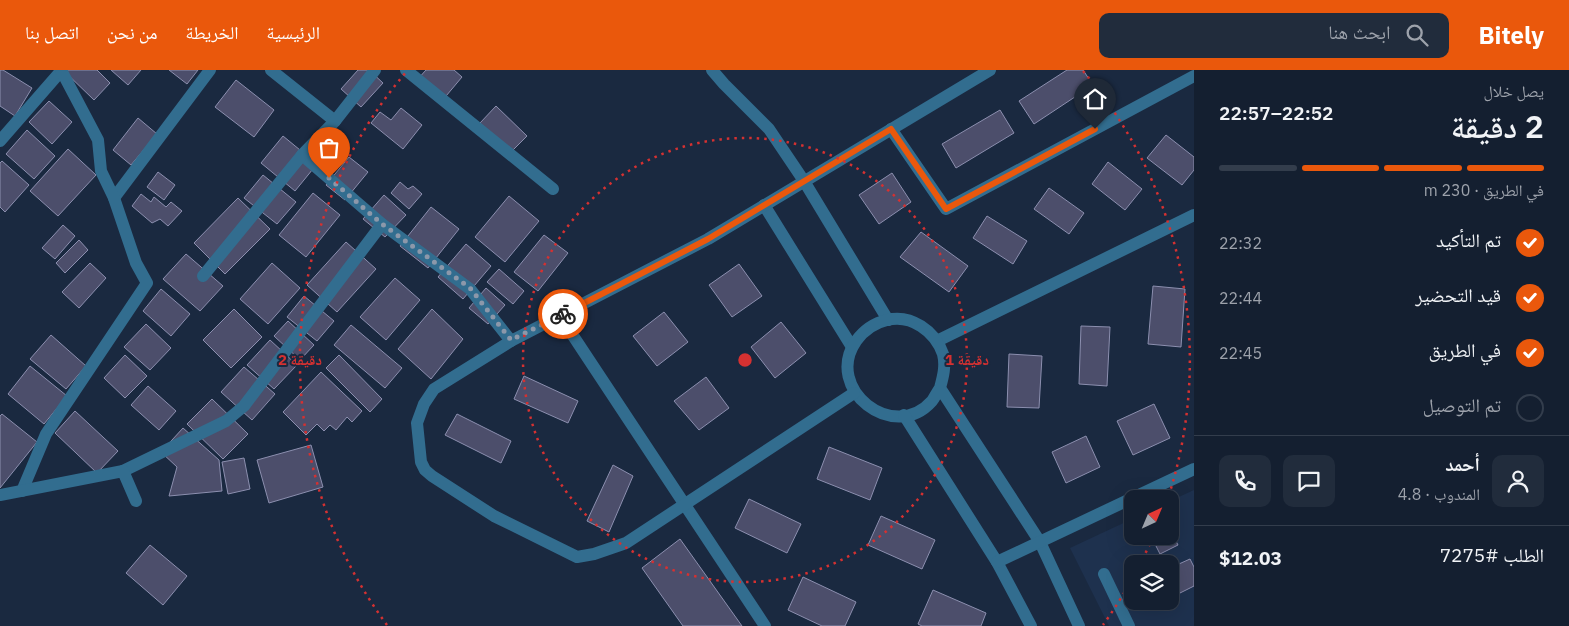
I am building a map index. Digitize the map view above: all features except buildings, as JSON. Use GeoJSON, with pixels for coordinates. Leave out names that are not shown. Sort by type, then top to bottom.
{"type":"FeatureCollection","features":[{"type":"Feature","properties":{"kind":"street"},"geometry":{"type":"LineString","coordinates":[[0,141],[61,70],[98,140],[101,171],[114,198],[136,262],[147,283],[46,434],[22,491]]}},
{"type":"Feature","properties":{"kind":"street"},"geometry":{"type":"LineString","coordinates":[[114,198],[210,70]]}},
{"type":"Feature","properties":{"kind":"street"},"geometry":{"type":"LineString","coordinates":[[271,70],[335,121]]}},
{"type":"Feature","properties":{"kind":"street"},"geometry":{"type":"LineString","coordinates":[[203,276],[302,155],[335,121],[375,70]]}},
{"type":"Feature","properties":{"kind":"street"},"geometry":{"type":"LineString","coordinates":[[406,70],[553,188]]}},
{"type":"Feature","properties":{"kind":"street"},"geometry":{"type":"LineString","coordinates":[[712,70],[769,129],[804,182],[888,320]]}},
{"type":"Feature","properties":{"kind":"street"},"geometry":{"type":"LineString","coordinates":[[854,393],[684,503],[626,543],[594,554],[577,557],[494,516],[432,476],[425,470],[421,462],[417,423],[424,404],[434,389],[511,340],[708,239],[990,70]]}},
{"type":"Feature","properties":{"kind":"street"},"geometry":{"type":"LineString","coordinates":[[891,129],[946,209],[1194,76]]}},
{"type":"Feature","properties":{"kind":"street"},"geometry":{"type":"LineString","coordinates":[[302,155],[382,224],[470,288],[511,340]]}},
{"type":"Feature","properties":{"kind":"street"},"geometry":{"type":"LineString","coordinates":[[764,206],[852,347]]}},
{"type":"Feature","properties":{"kind":"street"},"geometry":{"type":"LineString","coordinates":[[936,341],[1194,215]]}},
{"type":"Feature","properties":{"kind":"street"},"geometry":{"type":"LineString","coordinates":[[0,495],[123,471],[226,421],[244,406],[382,224]]}},
{"type":"Feature","properties":{"kind":"street"},"geometry":{"type":"LineString","coordinates":[[560,316],[765,626]]}},
{"type":"Feature","properties":{"kind":"street"},"geometry":{"type":"LineString","coordinates":[[902,319],[916,323],[927,330],[936,341],[943,356],[944,372],[940,388],[931,401],[918,411],[890,416],[877,412],[854,393],[848,378],[848,362],[852,347],[861,334],[873,324],[902,319]]}},
{"type":"Feature","properties":{"kind":"street"},"geometry":{"type":"LineString","coordinates":[[940,388],[1040,542],[1079,626]]}},
{"type":"Feature","properties":{"kind":"street"},"geometry":{"type":"LineString","coordinates":[[904,415],[997,562],[1030,626]]}},
{"type":"Feature","properties":{"kind":"street"},"geometry":{"type":"LineString","coordinates":[[997,562],[1194,469]]}},
{"type":"Feature","properties":{"kind":"street"},"geometry":{"type":"LineString","coordinates":[[123,471],[136,501]]}},
{"type":"Feature","properties":{"kind":"street"},"geometry":{"type":"LineString","coordinates":[[1104,574],[1129,626]]}},
{"type":"Feature","properties":{"kind":"shaded area"},"geometry":{"type":"Polygon","coordinates":[[[1194,490],[1194,626],[1109,626],[1070,548],[1124,523],[1124,545],[1179,545],[1179,497],[1194,490]]]}},
{"type":"Feature","properties":{"kind":"way so far"},"geometry":{"type":"LineString","coordinates":[[329,178],[382,224],[470,288],[511,340],[563,314]]}},
{"type":"Feature","properties":{"kind":"route"},"geometry":{"type":"LineString","coordinates":[[563,314],[708,239],[891,129],[946,209],[1095,129]]}}]}
